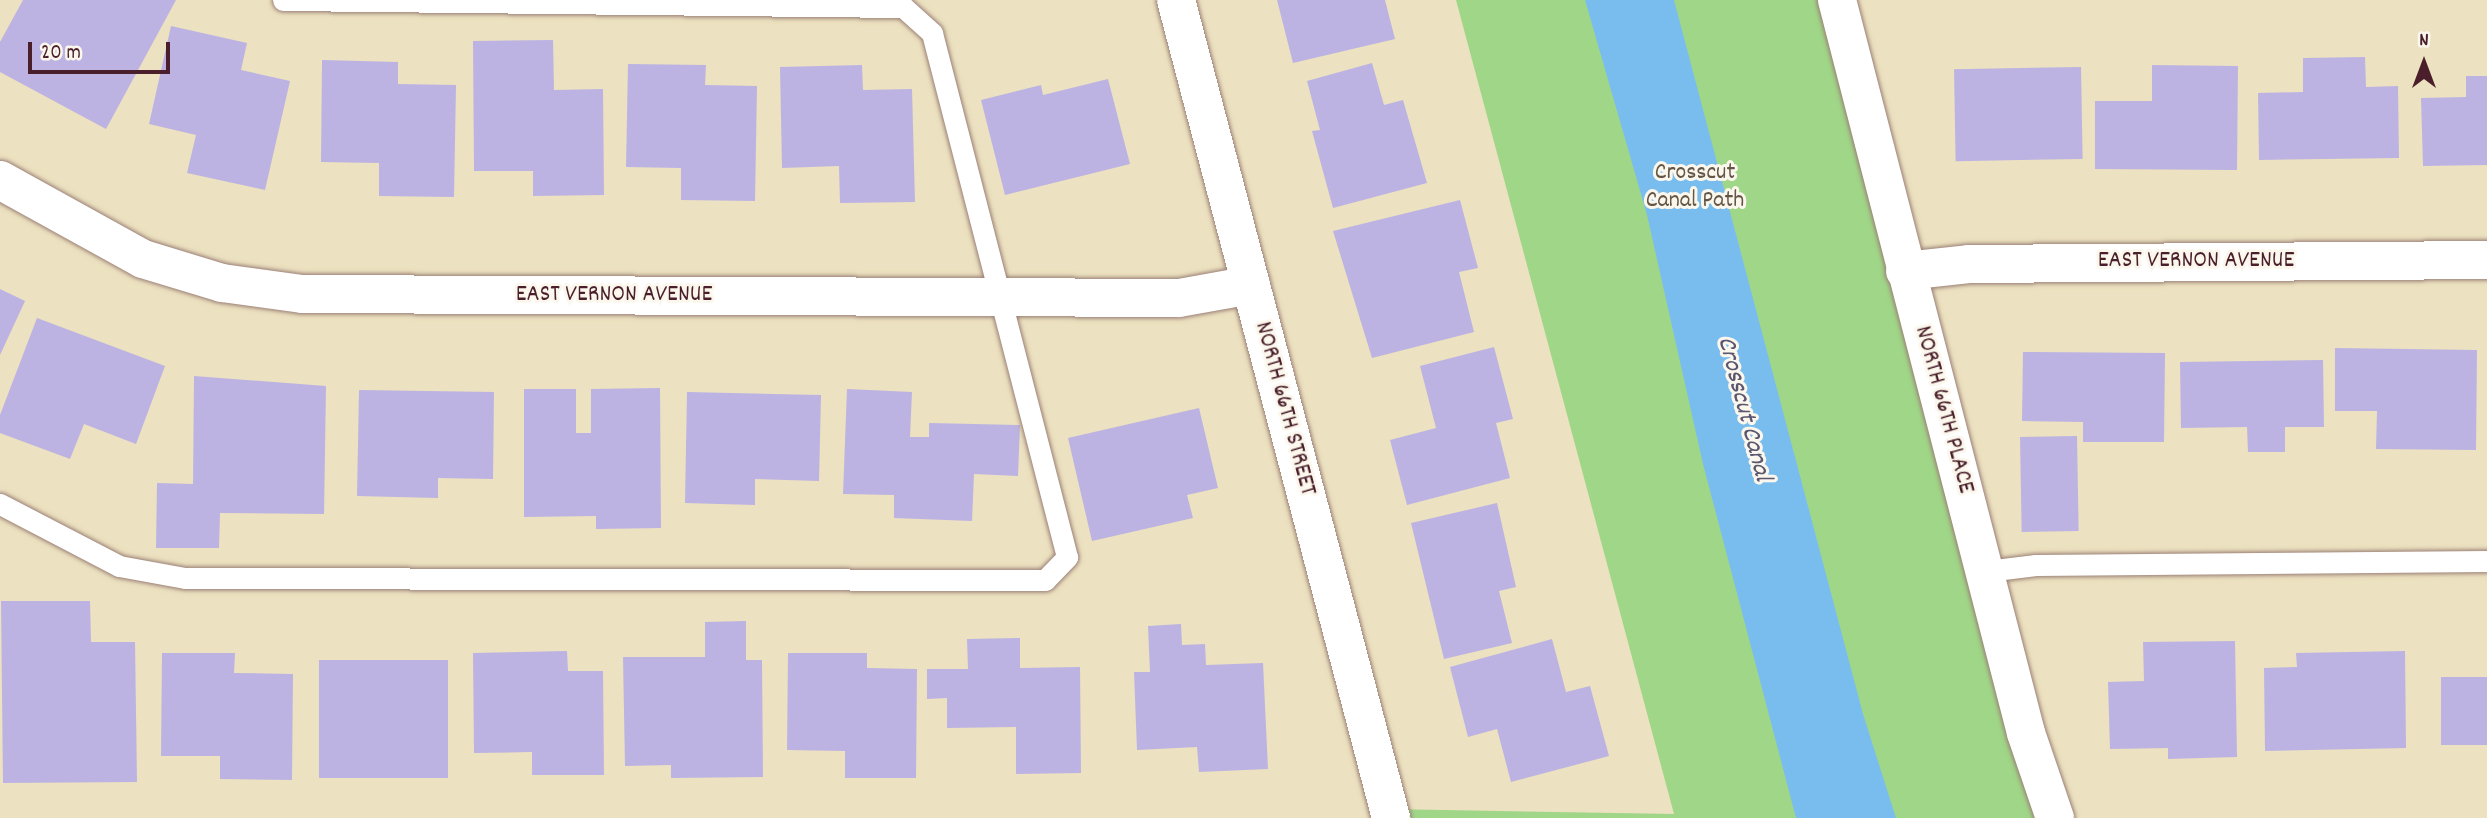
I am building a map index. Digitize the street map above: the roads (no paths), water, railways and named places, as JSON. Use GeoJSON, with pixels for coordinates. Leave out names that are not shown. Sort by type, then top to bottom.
{"type":"FeatureCollection","features":[{"type":"Feature","properties":{"kind":"street","name":"NORTH 66TH STREET"},"geometry":{"type":"LineString","coordinates":[[1176,0],[1391,818]]}},
{"type":"Feature","properties":{"kind":"street","name":"NORTH 66TH PLACE"},"geometry":{"type":"LineString","coordinates":[[1837,0],[1905,271],[1987,571],[2026,733],[2055,818]]}},
{"type":"Feature","properties":{"kind":"street","name":"EAST VERNON AVENUE"},"geometry":{"type":"LineString","coordinates":[[0,180],[143,259],[222,283],[302,294],[1179,298],[1251,285]]}},
{"type":"Feature","properties":{"kind":"street","name":"EAST VERNON AVENUE"},"geometry":{"type":"LineString","coordinates":[[1905,271],[1969,264],[2487,260]]}},
{"type":"Feature","properties":{"kind":"lane"},"geometry":{"type":"LineString","coordinates":[[0,504],[149,576],[1045,580],[1067,557],[1004,298],[932,33],[903,7],[283,0]]}},
{"type":"Feature","properties":{"kind":"lane"},"geometry":{"type":"LineString","coordinates":[[1987,571],[2036,565],[2487,561]]}},
{"type":"Feature","properties":{"kind":"water","name":"Crosscut Canal"},"geometry":{"type":"Polygon","coordinates":[[[1585,0],[1674,0],[1863,714],[1896,818],[1796,818],[1703,464],[1647,215],[1585,0]]]}},
{"type":"Feature","properties":{"kind":"park label","name":"Crosscut Canal Path"},"geometry":{"type":"Point","coordinates":[1695,188]}}]}
